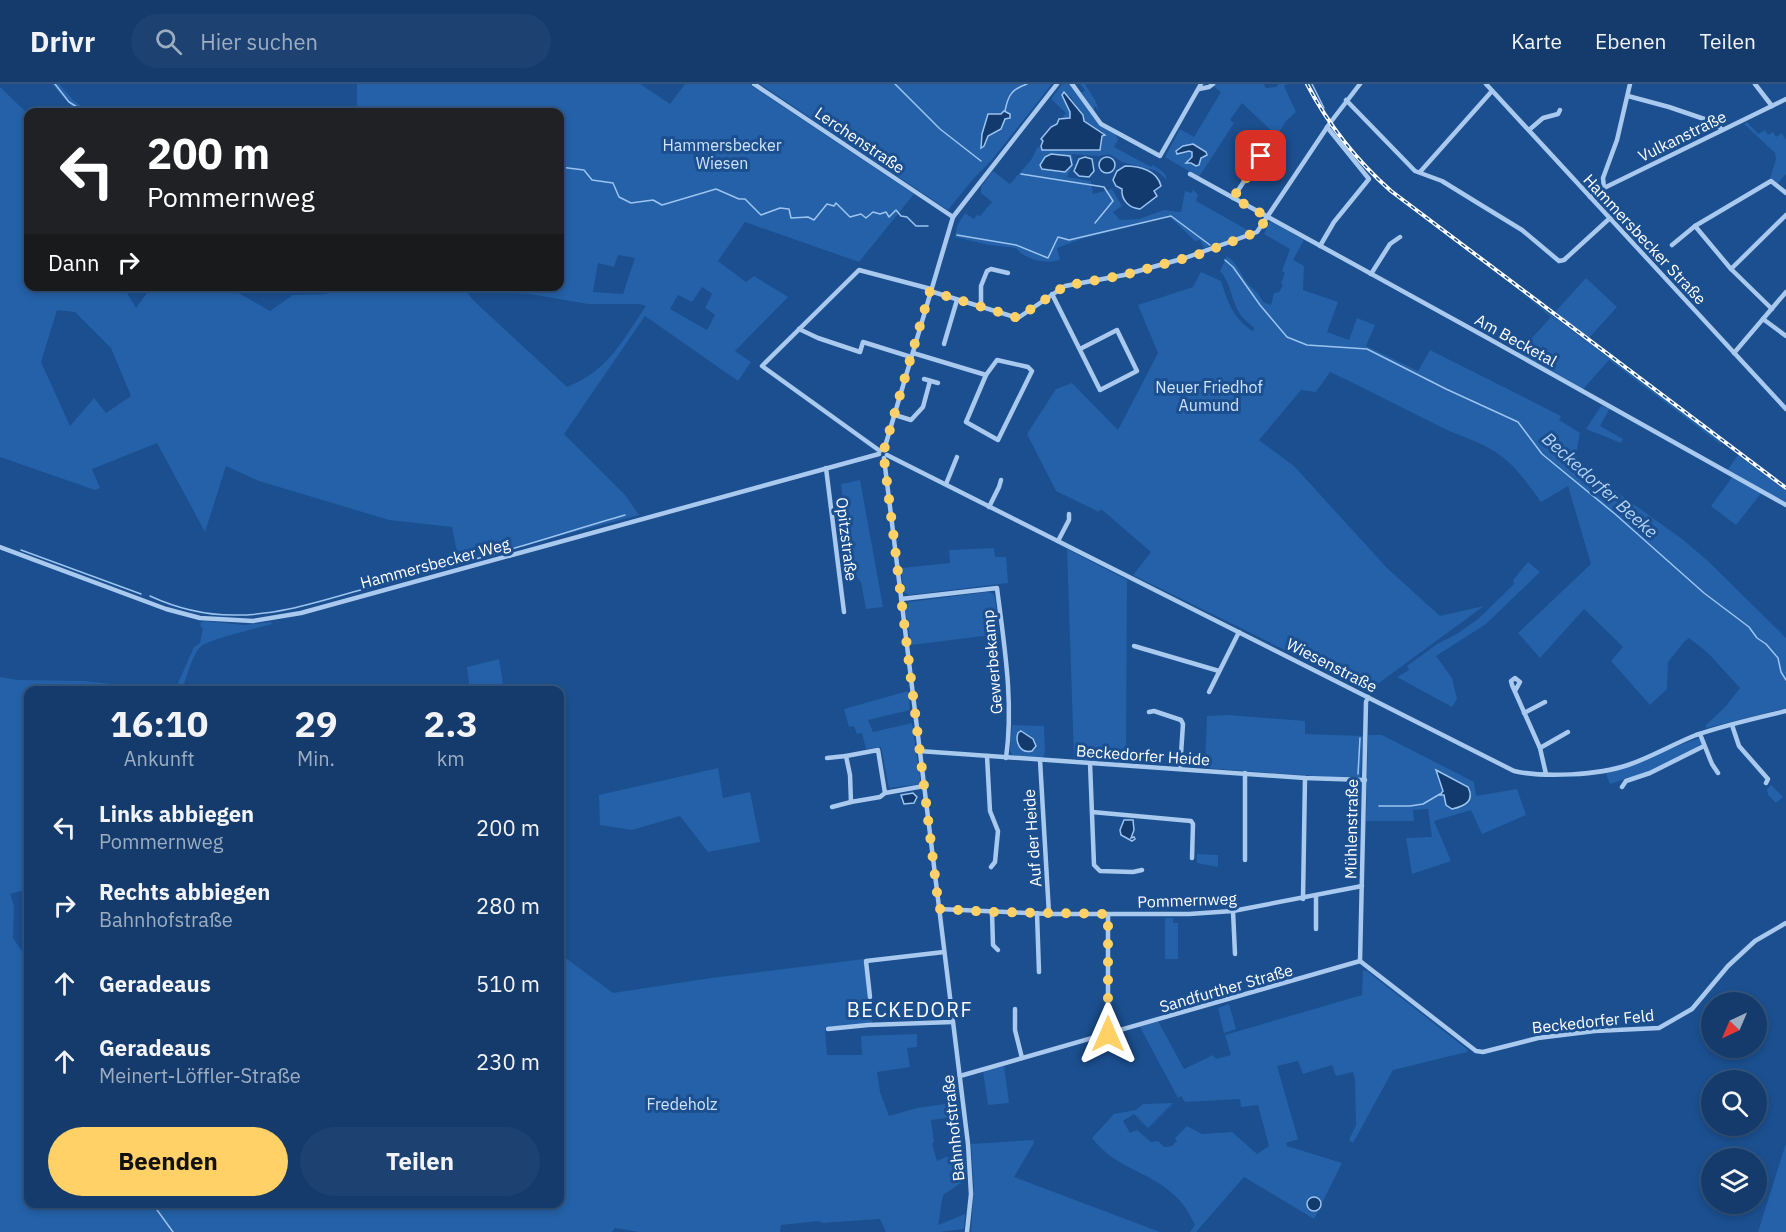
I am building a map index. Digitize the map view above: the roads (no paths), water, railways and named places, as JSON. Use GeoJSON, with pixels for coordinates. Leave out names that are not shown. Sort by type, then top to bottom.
{"type":"FeatureCollection","features":[{"type":"Feature","properties":{"kind":"street","name":"Lerchenstraße"},"geometry":{"type":"LineString","coordinates":[[754,84],[953,217]]}},
{"type":"Feature","properties":{"kind":"street"},"geometry":{"type":"LineString","coordinates":[[883,454],[953,217],[1058,84]]}},
{"type":"Feature","properties":{"kind":"street"},"geometry":{"type":"LineString","coordinates":[[1072,84],[1101,124],[1158,156],[1162,155],[1200,86],[1213,84]]}},
{"type":"Feature","properties":{"kind":"street"},"geometry":{"type":"LineString","coordinates":[[986,375],[863,342],[860,352],[799,329],[859,270],[1018,318],[1065,286],[1124,275],[1197,255],[1257,232],[1346,100],[1360,84]]}},
{"type":"Feature","properties":{"kind":"street","name":"Hammersbecker Straße"},"geometry":{"type":"LineString","coordinates":[[1486,84],[1786,409]]}},
{"type":"Feature","properties":{"kind":"street"},"geometry":{"type":"LineString","coordinates":[[1604,188],[1603,178],[1612,157],[1630,84]]}},
{"type":"Feature","properties":{"kind":"street"},"geometry":{"type":"LineString","coordinates":[[1755,84],[1772,106]]}},
{"type":"Feature","properties":{"kind":"street"},"geometry":{"type":"LineString","coordinates":[[1420,172],[1492,91]]}},
{"type":"Feature","properties":{"kind":"street"},"geometry":{"type":"LineString","coordinates":[[1628,96],[1716,123],[1722,130]]}},
{"type":"Feature","properties":{"kind":"street","name":"Vulkanstraße"},"geometry":{"type":"LineString","coordinates":[[1590,197],[1786,99]]}},
{"type":"Feature","properties":{"kind":"street"},"geometry":{"type":"LineString","coordinates":[[1346,100],[1415,171],[1442,181],[1481,205],[1522,231],[1559,261],[1564,260],[1610,218]]}},
{"type":"Feature","properties":{"kind":"street"},"geometry":{"type":"LineString","coordinates":[[1529,130],[1543,118],[1558,114],[1560,110]]}},
{"type":"Feature","properties":{"kind":"street"},"geometry":{"type":"LineString","coordinates":[[1320,246],[1334,222],[1369,179],[1327,128]]}},
{"type":"Feature","properties":{"kind":"street"},"geometry":{"type":"LineString","coordinates":[[1233,198],[1268,145],[1264,141]]}},
{"type":"Feature","properties":{"kind":"street","name":"Am Becketal"},"geometry":{"type":"LineString","coordinates":[[1190,174],[1786,505]]}},
{"type":"Feature","properties":{"kind":"street"},"geometry":{"type":"LineString","coordinates":[[1672,245],[1695,226],[1771,181],[1786,194]]}},
{"type":"Feature","properties":{"kind":"street"},"geometry":{"type":"LineString","coordinates":[[1731,268],[1786,215]]}},
{"type":"Feature","properties":{"kind":"street"},"geometry":{"type":"LineString","coordinates":[[1695,226],[1731,268],[1772,309]]}},
{"type":"Feature","properties":{"kind":"street"},"geometry":{"type":"LineString","coordinates":[[1371,274],[1390,244],[1400,237]]}},
{"type":"Feature","properties":{"kind":"street"},"geometry":{"type":"LineString","coordinates":[[981,307],[981,286],[987,270],[1008,273]]}},
{"type":"Feature","properties":{"kind":"street"},"geometry":{"type":"LineString","coordinates":[[1734,353],[1786,292]]}},
{"type":"Feature","properties":{"kind":"street"},"geometry":{"type":"LineString","coordinates":[[1052,294],[1100,390],[1137,371],[1117,330],[1080,349]]}},
{"type":"Feature","properties":{"kind":"street"},"geometry":{"type":"LineString","coordinates":[[944,344],[957,300]]}},
{"type":"Feature","properties":{"kind":"street"},"geometry":{"type":"LineString","coordinates":[[1763,319],[1786,336]]}},
{"type":"Feature","properties":{"kind":"street","name":"Wiesenstraße"},"geometry":{"type":"LineString","coordinates":[[799,329],[762,366],[883,454],[1514,771],[1527,774],[1593,773],[1619,768],[1700,734],[1786,711]]}},
{"type":"Feature","properties":{"kind":"street"},"geometry":{"type":"LineString","coordinates":[[997,360],[1029,367],[1032,371],[998,440],[966,422],[986,375],[997,360]]}},
{"type":"Feature","properties":{"kind":"street"},"geometry":{"type":"LineString","coordinates":[[924,379],[938,383]]}},
{"type":"Feature","properties":{"kind":"street"},"geometry":{"type":"LineString","coordinates":[[895,415],[911,420],[923,407],[930,381]]}},
{"type":"Feature","properties":{"kind":"street","name":"Hammersbecker Weg"},"geometry":{"type":"LineString","coordinates":[[0,547],[166,609],[211,619],[253,621],[301,612],[883,454]]}},
{"type":"Feature","properties":{"kind":"street","name":"Bahnhofstraße"},"geometry":{"type":"LineString","coordinates":[[883,454],[960,1076],[971,1182],[967,1232]]}},
{"type":"Feature","properties":{"kind":"street"},"geometry":{"type":"LineString","coordinates":[[946,484],[956,465],[957,457]]}},
{"type":"Feature","properties":{"kind":"street","name":"Opitzstraße"},"geometry":{"type":"LineString","coordinates":[[826,468],[844,612]]}},
{"type":"Feature","properties":{"kind":"street"},"geometry":{"type":"LineString","coordinates":[[989,507],[1001,480]]}},
{"type":"Feature","properties":{"kind":"street"},"geometry":{"type":"LineString","coordinates":[[1058,541],[1069,520],[1069,514]]}},
{"type":"Feature","properties":{"kind":"street","name":"Gewerbekamp"},"geometry":{"type":"LineString","coordinates":[[901,599],[997,588],[1007,678],[1009,730],[1006,758]]}},
{"type":"Feature","properties":{"kind":"street"},"geometry":{"type":"LineString","coordinates":[[1209,692],[1239,632]]}},
{"type":"Feature","properties":{"kind":"street"},"geometry":{"type":"LineString","coordinates":[[1134,646],[1219,671]]}},
{"type":"Feature","properties":{"kind":"street"},"geometry":{"type":"LineString","coordinates":[[1515,691],[1540,748],[1546,774]]}},
{"type":"Feature","properties":{"kind":"street","name":"Mühlenstraße"},"geometry":{"type":"LineString","coordinates":[[1360,962],[1366,702],[1368,697]]}},
{"type":"Feature","properties":{"kind":"street"},"geometry":{"type":"LineString","coordinates":[[1524,713],[1545,702]]}},
{"type":"Feature","properties":{"kind":"street"},"geometry":{"type":"LineString","coordinates":[[1149,712],[1154,711],[1181,720],[1180,769]]}},
{"type":"Feature","properties":{"kind":"street"},"geometry":{"type":"LineString","coordinates":[[1732,725],[1739,746],[1767,779],[1766,783]]}},
{"type":"Feature","properties":{"kind":"street"},"geometry":{"type":"LineString","coordinates":[[1540,748],[1568,732]]}},
{"type":"Feature","properties":{"kind":"street"},"geometry":{"type":"LineString","coordinates":[[1700,734],[1718,773]]}},
{"type":"Feature","properties":{"kind":"street"},"geometry":{"type":"LineString","coordinates":[[1622,787],[1626,781],[1650,773],[1704,746]]}},
{"type":"Feature","properties":{"kind":"street"},"geometry":{"type":"LineString","coordinates":[[827,758],[878,750],[885,793]]}},
{"type":"Feature","properties":{"kind":"street","name":"Beckedorfer Heide"},"geometry":{"type":"LineString","coordinates":[[919,751],[1305,778],[1365,780]]}},
{"type":"Feature","properties":{"kind":"street"},"geometry":{"type":"LineString","coordinates":[[846,756],[850,775],[851,802]]}},
{"type":"Feature","properties":{"kind":"street"},"geometry":{"type":"LineString","coordinates":[[987,756],[990,811],[998,831],[995,862],[991,867]]}},
{"type":"Feature","properties":{"kind":"street","name":"Auf der Heide"},"geometry":{"type":"LineString","coordinates":[[1040,760],[1049,914]]}},
{"type":"Feature","properties":{"kind":"street"},"geometry":{"type":"LineString","coordinates":[[1090,763],[1096,868],[1100,871],[1142,870]]}},
{"type":"Feature","properties":{"kind":"street"},"geometry":{"type":"LineString","coordinates":[[1245,773],[1245,860]]}},
{"type":"Feature","properties":{"kind":"street"},"geometry":{"type":"LineString","coordinates":[[1303,898],[1305,778]]}},
{"type":"Feature","properties":{"kind":"street"},"geometry":{"type":"LineString","coordinates":[[832,807],[880,797],[885,793],[924,786]]}},
{"type":"Feature","properties":{"kind":"street"},"geometry":{"type":"LineString","coordinates":[[1092,812],[1191,821],[1193,824],[1192,858]]}},
{"type":"Feature","properties":{"kind":"street","name":"Pommernweg"},"geometry":{"type":"LineString","coordinates":[[939,909],[1049,914],[1233,911],[1362,886]]}},
{"type":"Feature","properties":{"kind":"street"},"geometry":{"type":"LineString","coordinates":[[1316,896],[1316,929]]}},
{"type":"Feature","properties":{"kind":"street"},"geometry":{"type":"LineString","coordinates":[[1233,911],[1235,954]]}},
{"type":"Feature","properties":{"kind":"street"},"geometry":{"type":"LineString","coordinates":[[992,912],[993,945],[998,950]]}},
{"type":"Feature","properties":{"kind":"street"},"geometry":{"type":"LineString","coordinates":[[1037,913],[1040,972]]}},
{"type":"Feature","properties":{"kind":"street"},"geometry":{"type":"LineString","coordinates":[[1108,914],[1108,1034]]}},
{"type":"Feature","properties":{"kind":"street","name":"Beckedorfer Feld"},"geometry":{"type":"LineString","coordinates":[[1360,962],[1476,1051],[1483,1052],[1538,1038],[1595,1031],[1659,1028],[1692,1009],[1728,966],[1755,941],[1786,923]]}},
{"type":"Feature","properties":{"kind":"street"},"geometry":{"type":"LineString","coordinates":[[870,998],[866,961],[944,952]]}},
{"type":"Feature","properties":{"kind":"street","name":"Sandfurther Straße"},"geometry":{"type":"LineString","coordinates":[[960,1076],[1360,962]]}},
{"type":"Feature","properties":{"kind":"street"},"geometry":{"type":"LineString","coordinates":[[1014,1009],[1015,1030],[1022,1058]]}},
{"type":"Feature","properties":{"kind":"street"},"geometry":{"type":"LineString","coordinates":[[828,1029],[952,1022]]}},
{"type":"Feature","properties":{"kind":"waterway","name":"Beckedorfer Beeke"},"geometry":{"type":"LineString","coordinates":[[55,84],[69,102],[79,108]]}},
{"type":"Feature","properties":{"kind":"waterway"},"geometry":{"type":"LineString","coordinates":[[895,84],[940,129],[981,161]]}},
{"type":"Feature","properties":{"kind":"waterway"},"geometry":{"type":"LineString","coordinates":[[1005,111],[1012,93],[1027,84]]}},
{"type":"Feature","properties":{"kind":"waterway"},"geometry":{"type":"LineString","coordinates":[[1312,84],[1324,108]]}},
{"type":"Feature","properties":{"kind":"waterway","name":"Beckedorfer Beeke"},"geometry":{"type":"LineString","coordinates":[[564,168],[584,170],[592,180],[613,183],[619,197],[631,203],[653,200],[662,205],[716,189],[739,199],[745,199],[761,215],[780,208],[789,209],[791,218],[808,217],[814,220],[827,204],[834,206],[836,203],[850,217],[861,214],[866,218],[873,212],[880,214],[886,212],[889,217],[896,210],[916,226],[928,226]]}},
{"type":"Feature","properties":{"kind":"waterway"},"geometry":{"type":"LineString","coordinates":[[1021,174],[1104,187],[1113,201],[1095,223]]}},
{"type":"Feature","properties":{"kind":"waterway","name":"Beckedorfer Beeke"},"geometry":{"type":"LineString","coordinates":[[957,235],[1016,245],[1048,258],[1058,237],[1069,240],[1171,216],[1210,245]]}},
{"type":"Feature","properties":{"kind":"waterway","name":"Beckedorfer Beeke"},"geometry":{"type":"LineString","coordinates":[[1225,260],[1233,267],[1260,305],[1287,337],[1307,345],[1367,349],[1518,422],[1542,454],[1615,514],[1704,593],[1749,627],[1778,658],[1781,672],[1786,680]]}},
{"type":"Feature","properties":{"kind":"waterway"},"geometry":{"type":"LineString","coordinates":[[150,596],[180,607],[212,614],[268,613],[303,606],[474,560],[625,515]]}},
{"type":"Feature","properties":{"kind":"waterway"},"geometry":{"type":"LineString","coordinates":[[21,550],[141,594]]}},
{"type":"Feature","properties":{"kind":"waterway"},"geometry":{"type":"LineString","coordinates":[[1358,774],[1360,738]]}},
{"type":"Feature","properties":{"kind":"waterway"},"geometry":{"type":"LineString","coordinates":[[1379,806],[1423,804],[1440,794]]}},
{"type":"Feature","properties":{"kind":"waterway"},"geometry":{"type":"LineString","coordinates":[[156,1208],[173,1232]]}},
{"type":"Feature","properties":{"kind":"railway"},"geometry":{"type":"LineString","coordinates":[[1307,84],[1324,114],[1344,142],[1391,191],[1786,488]]}},
{"type":"Feature","properties":{"kind":"district","name":"BECKEDORF"},"geometry":{"type":"Point","coordinates":[910,1009]}},
{"type":"Feature","properties":{"kind":"park label","name":"Hammersbecker Wiesen"},"geometry":{"type":"Point","coordinates":[722,154]}},
{"type":"Feature","properties":{"kind":"park label","name":"Neuer Friedhof Aumund"},"geometry":{"type":"Point","coordinates":[1209,396]}},
{"type":"Feature","properties":{"kind":"park label","name":"Fredeholz"},"geometry":{"type":"Point","coordinates":[682,1104]}}]}
